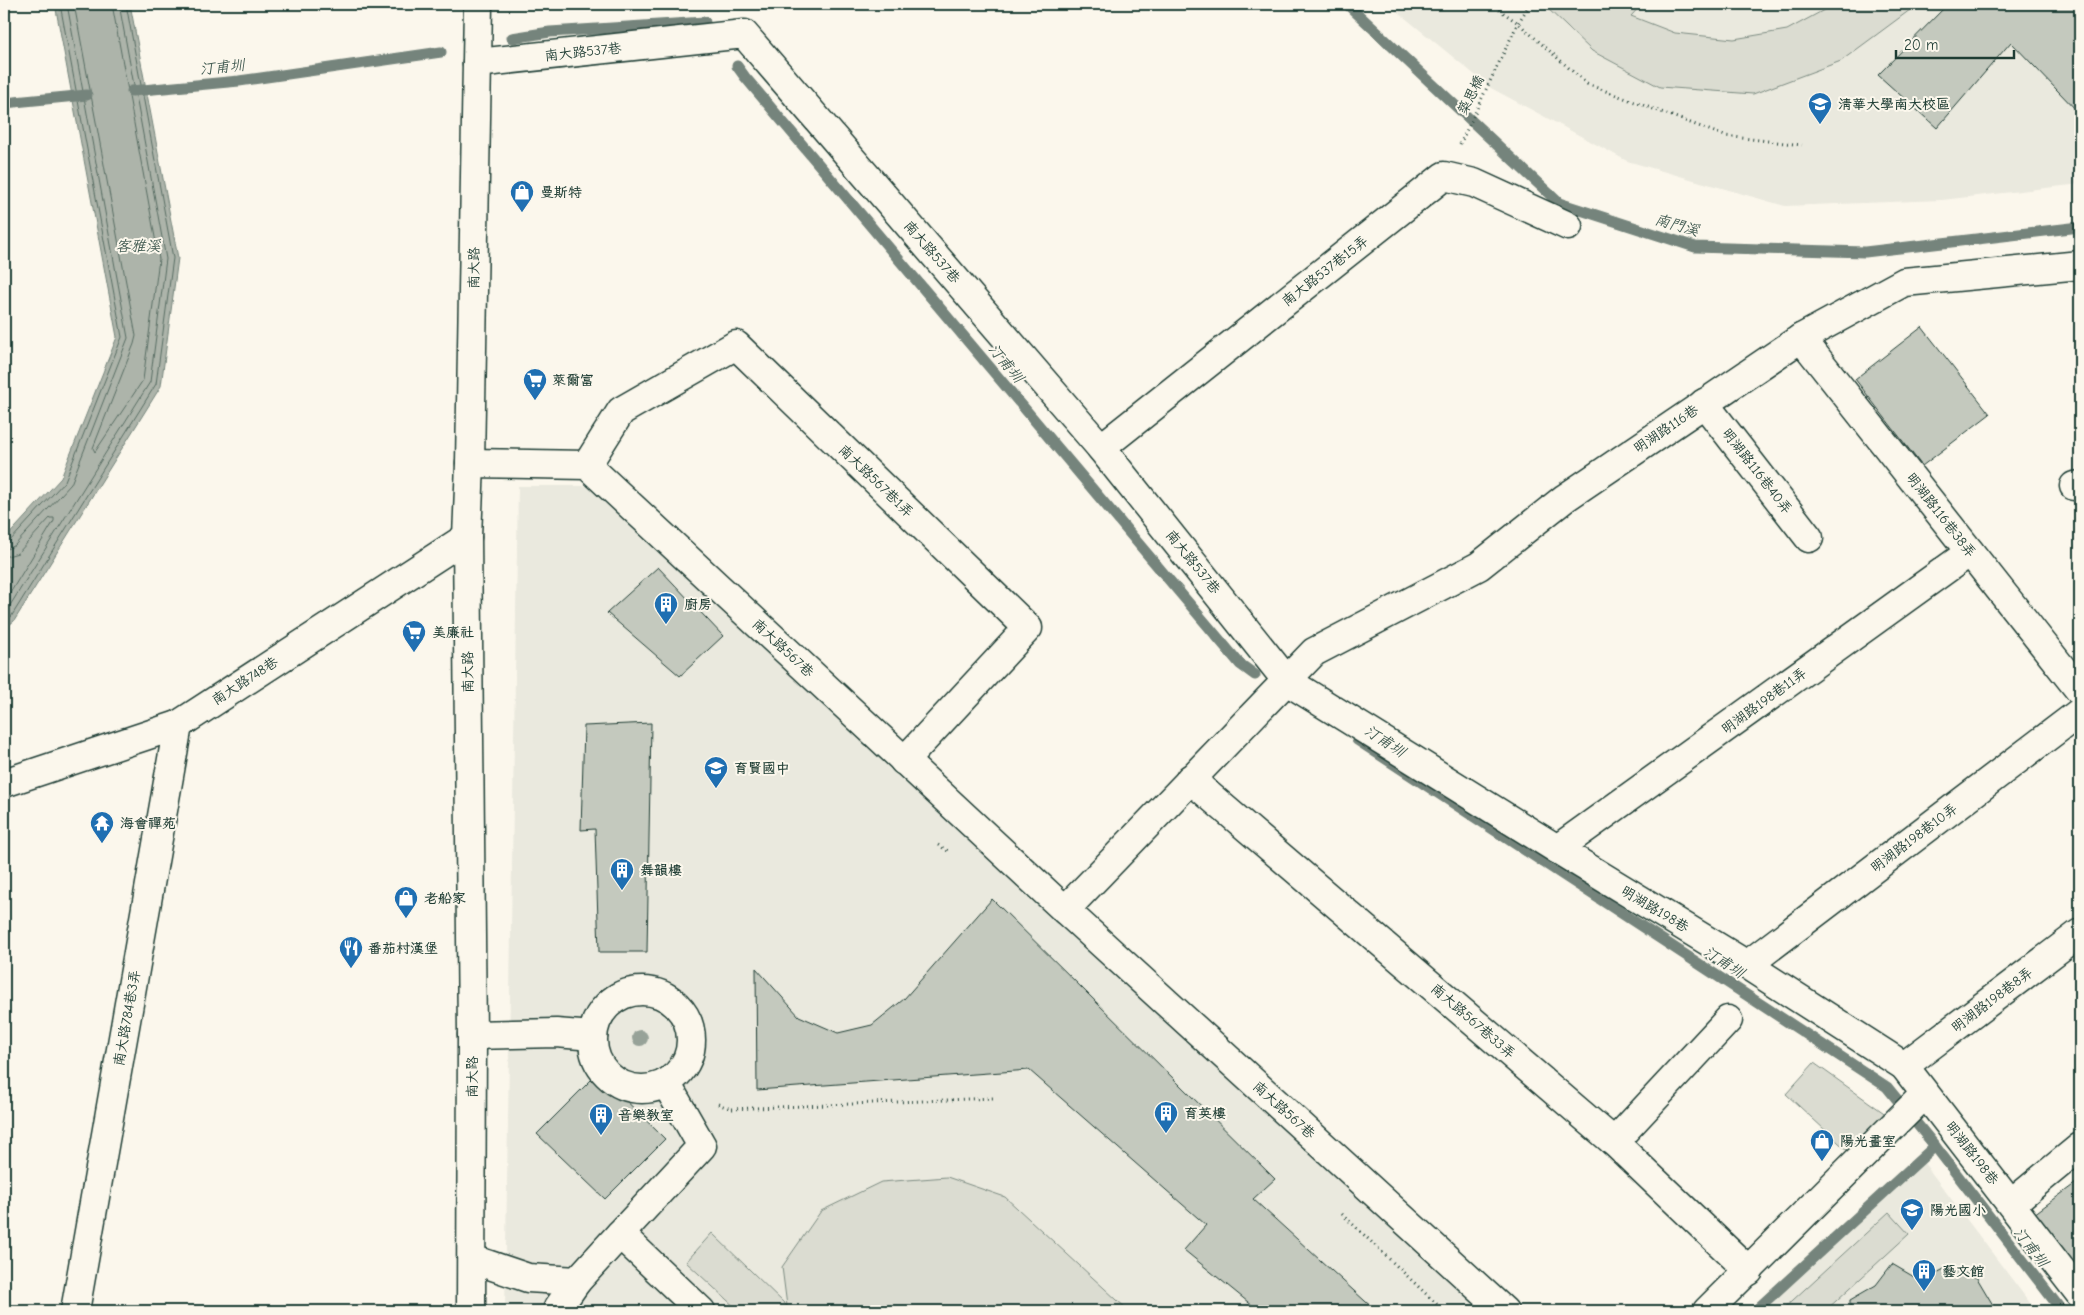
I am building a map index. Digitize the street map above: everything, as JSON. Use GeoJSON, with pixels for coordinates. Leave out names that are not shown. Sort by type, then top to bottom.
{"type":"FeatureCollection","features":[{"type":"Feature","properties":{"kind":"main road","name":"南大路"},"geometry":{"type":"LineString","coordinates":[[471,1311],[472,1035],[467,537],[478,4]]}},
{"type":"Feature","properties":{"kind":"main road","name":"南大路537巷"},"geometry":{"type":"LineString","coordinates":[[477,63],[744,34],[1101,448],[1287,681]]}},
{"type":"Feature","properties":{"kind":"main road"},"geometry":{"type":"LineString","coordinates":[[1444,176],[1474,183],[1568,226]]}},
{"type":"Feature","properties":{"kind":"main road","name":"南大路537巷15弄"},"geometry":{"type":"LineString","coordinates":[[1101,448],[1444,176]]}},
{"type":"Feature","properties":{"kind":"main road","name":"明湖路116巷"},"geometry":{"type":"LineString","coordinates":[[1287,681],[1314,652],[1479,566],[1565,498],[1704,403],[1802,338],[1904,282],[2080,265]]}},
{"type":"Feature","properties":{"kind":"main road","name":"明湖路116巷38弄"},"geometry":{"type":"LineString","coordinates":[[1802,338],[2080,691]]}},
{"type":"Feature","properties":{"kind":"main road","name":"南大路567巷1弄"},"geometry":{"type":"LineString","coordinates":[[586,465],[621,412],[736,345],[1028,628],[904,761]]}},
{"type":"Feature","properties":{"kind":"main road","name":"明湖路116巷40弄"},"geometry":{"type":"LineString","coordinates":[[1704,403],[1809,538]]}},
{"type":"Feature","properties":{"kind":"main road"},"geometry":{"type":"LineString","coordinates":[[470,463],[586,465]]}},
{"type":"Feature","properties":{"kind":"main road","name":"南大路567巷"},"geometry":{"type":"LineString","coordinates":[[586,465],[1065,910],[1504,1311]]}},
{"type":"Feature","properties":{"kind":"main road","name":"南大路748巷"},"geometry":{"type":"LineString","coordinates":[[4,783],[178,725],[467,537]]}},
{"type":"Feature","properties":{"kind":"main road","name":"明湖路198巷11弄"},"geometry":{"type":"LineString","coordinates":[[1557,849],[1970,552]]}},
{"type":"Feature","properties":{"kind":"main road"},"geometry":{"type":"LineString","coordinates":[[1065,910],[1287,681]]}},
{"type":"Feature","properties":{"kind":"main road","name":"明湖路198巷"},"geometry":{"type":"LineString","coordinates":[[1287,681],[1557,849],[1747,964],[1904,1066],[2012,1203],[2080,1294]]}},
{"type":"Feature","properties":{"kind":"main road","name":"明湖路198巷10弄"},"geometry":{"type":"LineString","coordinates":[[1747,964],[2080,712]]}},
{"type":"Feature","properties":{"kind":"main road","name":"南大路784巷3弄"},"geometry":{"type":"LineString","coordinates":[[75,1311],[178,725]]}},
{"type":"Feature","properties":{"kind":"main road","name":"南大路567巷33弄"},"geometry":{"type":"LineString","coordinates":[[1190,779],[1614,1142],[1749,1271]]}},
{"type":"Feature","properties":{"kind":"main road","name":"明湖路198巷8弄"},"geometry":{"type":"LineString","coordinates":[[1904,1066],[2080,933]]}},
{"type":"Feature","properties":{"kind":"main road"},"geometry":{"type":"LineString","coordinates":[[643,990],[658,993],[671,1000],[683,1012],[690,1027],[692,1043],[688,1059],[679,1073],[666,1083],[652,1089],[637,1089],[623,1085],[610,1077],[600,1065],[594,1051],[593,1036],[596,1022],[603,1008],[614,998],[643,990]]}},
{"type":"Feature","properties":{"kind":"main road"},"geometry":{"type":"LineString","coordinates":[[1614,1142],[1728,1020]]}},
{"type":"Feature","properties":{"kind":"main road"},"geometry":{"type":"LineString","coordinates":[[472,1035],[556,1033],[593,1036]]}},
{"type":"Feature","properties":{"kind":"main road"},"geometry":{"type":"LineString","coordinates":[[559,1311],[558,1308],[577,1281],[702,1146],[666,1083]]}},
{"type":"Feature","properties":{"kind":"main road"},"geometry":{"type":"LineString","coordinates":[[1707,1311],[1919,1100]]}},
{"type":"Feature","properties":{"kind":"main road"},"geometry":{"type":"LineString","coordinates":[[2012,1203],[2080,1147]]}},
{"type":"Feature","properties":{"kind":"main road"},"geometry":{"type":"LineString","coordinates":[[620,1234],[701,1311]]}},
{"type":"Feature","properties":{"kind":"main road"},"geometry":{"type":"LineString","coordinates":[[472,1259],[528,1278],[577,1281]]}},
{"type":"Feature","properties":{"kind":"path"},"geometry":{"type":"LineString","coordinates":[[1491,4],[1518,23],[1587,84],[1725,136],[1802,146]]}},
{"type":"Feature","properties":{"kind":"path","name":"築思橋"},"geometry":{"type":"LineString","coordinates":[[1444,176],[1518,23],[1530,4]]}},
{"type":"Feature","properties":{"kind":"path"},"geometry":{"type":"LineString","coordinates":[[666,1083],[731,1109],[993,1098]]}},
{"type":"Feature","properties":{"kind":"shaded area","name":"清華大學南大校區"},"geometry":{"type":"Polygon","coordinates":[[[1388,4],[2080,4],[2080,184],[1942,200],[1785,206],[1627,161],[1491,88],[1388,4]]]}},
{"type":"Feature","properties":{"kind":"shaded area"},"geometry":{"type":"Polygon","coordinates":[[[1543,4],[1642,4],[1631,16],[1675,33],[1734,39],[1787,30],[1835,4],[1918,4],[1841,61],[1753,94],[1660,87],[1592,51],[1543,4]]]}},
{"type":"Feature","properties":{"kind":"shaded area","name":"育賢國中"},"geometry":{"type":"Polygon","coordinates":[[[518,486],[588,486],[1486,1311],[505,1311],[518,486]]]}},
{"type":"Feature","properties":{"kind":"shaded area"},"geometry":{"type":"Polygon","coordinates":[[[1814,1063],[1887,1115],[1851,1154],[1786,1094],[1814,1063]]]}},
{"type":"Feature","properties":{"kind":"shaded area","name":"陽光國小"},"geometry":{"type":"Polygon","coordinates":[[[1924,1163],[2036,1311],[1762,1311],[1924,1163]]]}},
{"type":"Feature","properties":{"kind":"shaded area"},"geometry":{"type":"Polygon","coordinates":[[[947,1177],[1005,1197],[1129,1311],[739,1311],[686,1262],[712,1233],[787,1306],[782,1267],[821,1211],[881,1182],[947,1177]]]}},
{"type":"Feature","properties":{"kind":"shaded area"},"geometry":{"type":"Polygon","coordinates":[[[1889,1212],[1909,1234],[1825,1311],[1781,1311],[1889,1212]]]}},
{"type":"Feature","properties":{"kind":"water","name":"客雅溪"},"geometry":{"type":"Polygon","coordinates":[[[55,4],[130,4],[178,258],[161,386],[14,621],[4,629],[4,540],[61,478],[117,337],[55,4]]]}},
{"type":"Feature","properties":{"kind":"building"},"geometry":{"type":"Polygon","coordinates":[[[1948,4],[2080,4],[2080,114],[2011,42],[1937,128],[1878,75],[1948,4]]]}},
{"type":"Feature","properties":{"kind":"building"},"geometry":{"type":"Polygon","coordinates":[[[1922,327],[1990,414],[1922,466],[1855,379],[1922,327]]]}},
{"type":"Feature","properties":{"kind":"building","name":"廚房"},"geometry":{"type":"Polygon","coordinates":[[[658,567],[723,636],[680,676],[607,613],[658,567]]]}},
{"type":"Feature","properties":{"kind":"building","name":"舞韻樓"},"geometry":{"type":"Polygon","coordinates":[[[651,723],[647,952],[599,952],[595,829],[581,830],[584,726],[651,723]]]}},
{"type":"Feature","properties":{"kind":"building","name":"育英樓"},"geometry":{"type":"Polygon","coordinates":[[[992,899],[1275,1179],[1253,1199],[1376,1311],[1259,1311],[1184,1250],[1206,1225],[1029,1070],[757,1090],[756,968],[799,1016],[838,1033],[872,1025],[904,999],[992,899]]]}},
{"type":"Feature","properties":{"kind":"building","name":"音樂教室"},"geometry":{"type":"Polygon","coordinates":[[[598,1073],[665,1139],[605,1199],[537,1134],[598,1073]]]}},
{"type":"Feature","properties":{"kind":"building"},"geometry":{"type":"Polygon","coordinates":[[[2080,1180],[2080,1275],[2034,1214],[2080,1180]]]}},
{"type":"Feature","properties":{"kind":"building","name":"藝文館"},"geometry":{"type":"Polygon","coordinates":[[[1892,1264],[1921,1281],[1948,1267],[1977,1278],[1993,1305],[1992,1311],[1850,1311],[1850,1300],[1876,1285],[1892,1264]]]}},
{"type":"Feature","properties":{"kind":"waterway","name":"南門溪"},"geometry":{"type":"LineString","coordinates":[[1347,4],[1559,203],[1695,247],[1865,252],[2080,227]]}},
{"type":"Feature","properties":{"kind":"waterway","name":"汀甫圳"},"geometry":{"type":"LineString","coordinates":[[512,38],[550,32],[705,22]]}},
{"type":"Feature","properties":{"kind":"waterway","name":"汀甫圳"},"geometry":{"type":"LineString","coordinates":[[132,91],[239,81],[441,52]]}},
{"type":"Feature","properties":{"kind":"waterway","name":"汀甫圳"},"geometry":{"type":"LineString","coordinates":[[737,66],[1240,664],[1255,675]]}},
{"type":"Feature","properties":{"kind":"waterway","name":"汀甫圳"},"geometry":{"type":"LineString","coordinates":[[4,103],[87,95]]}},
{"type":"Feature","properties":{"kind":"waterway","name":"汀甫圳"},"geometry":{"type":"LineString","coordinates":[[1357,740],[1887,1087],[1935,1146],[2062,1311]]}},
{"type":"Feature","properties":{"kind":"waterway"},"geometry":{"type":"LineString","coordinates":[[1755,1311],[1935,1146]]}},
{"type":"Feature","properties":{"kind":"place","name":"清華大學南大校區"},"geometry":{"type":"Point","coordinates":[1820,125]}},
{"type":"Feature","properties":{"kind":"place","name":"曼斯特"},"geometry":{"type":"Point","coordinates":[522,213]}},
{"type":"Feature","properties":{"kind":"place","name":"萊爾富"},"geometry":{"type":"Point","coordinates":[535,401]}},
{"type":"Feature","properties":{"kind":"place","name":"廚房"},"geometry":{"type":"Point","coordinates":[666,625]}},
{"type":"Feature","properties":{"kind":"place","name":"美廉社"},"geometry":{"type":"Point","coordinates":[414,653]}},
{"type":"Feature","properties":{"kind":"place","name":"育賢國中"},"geometry":{"type":"Point","coordinates":[716,789]}},
{"type":"Feature","properties":{"kind":"place","name":"海會禪苑"},"geometry":{"type":"Point","coordinates":[102,844]}},
{"type":"Feature","properties":{"kind":"place","name":"舞韻樓"},"geometry":{"type":"Point","coordinates":[622,891]}},
{"type":"Feature","properties":{"kind":"place","name":"老船家"},"geometry":{"type":"Point","coordinates":[406,919]}},
{"type":"Feature","properties":{"kind":"place","name":"番茄村漢堡"},"geometry":{"type":"Point","coordinates":[351,969]}},
{"type":"Feature","properties":{"kind":"place","name":"育英樓"},"geometry":{"type":"Point","coordinates":[1166,1134]}},
{"type":"Feature","properties":{"kind":"place","name":"音樂教室"},"geometry":{"type":"Point","coordinates":[601,1136]}},
{"type":"Feature","properties":{"kind":"place","name":"陽光畫室"},"geometry":{"type":"Point","coordinates":[1822,1162]}},
{"type":"Feature","properties":{"kind":"place","name":"陽光國小"},"geometry":{"type":"Point","coordinates":[1912,1231]}},
{"type":"Feature","properties":{"kind":"place","name":"藝文館"},"geometry":{"type":"Point","coordinates":[1924,1292]}}]}
